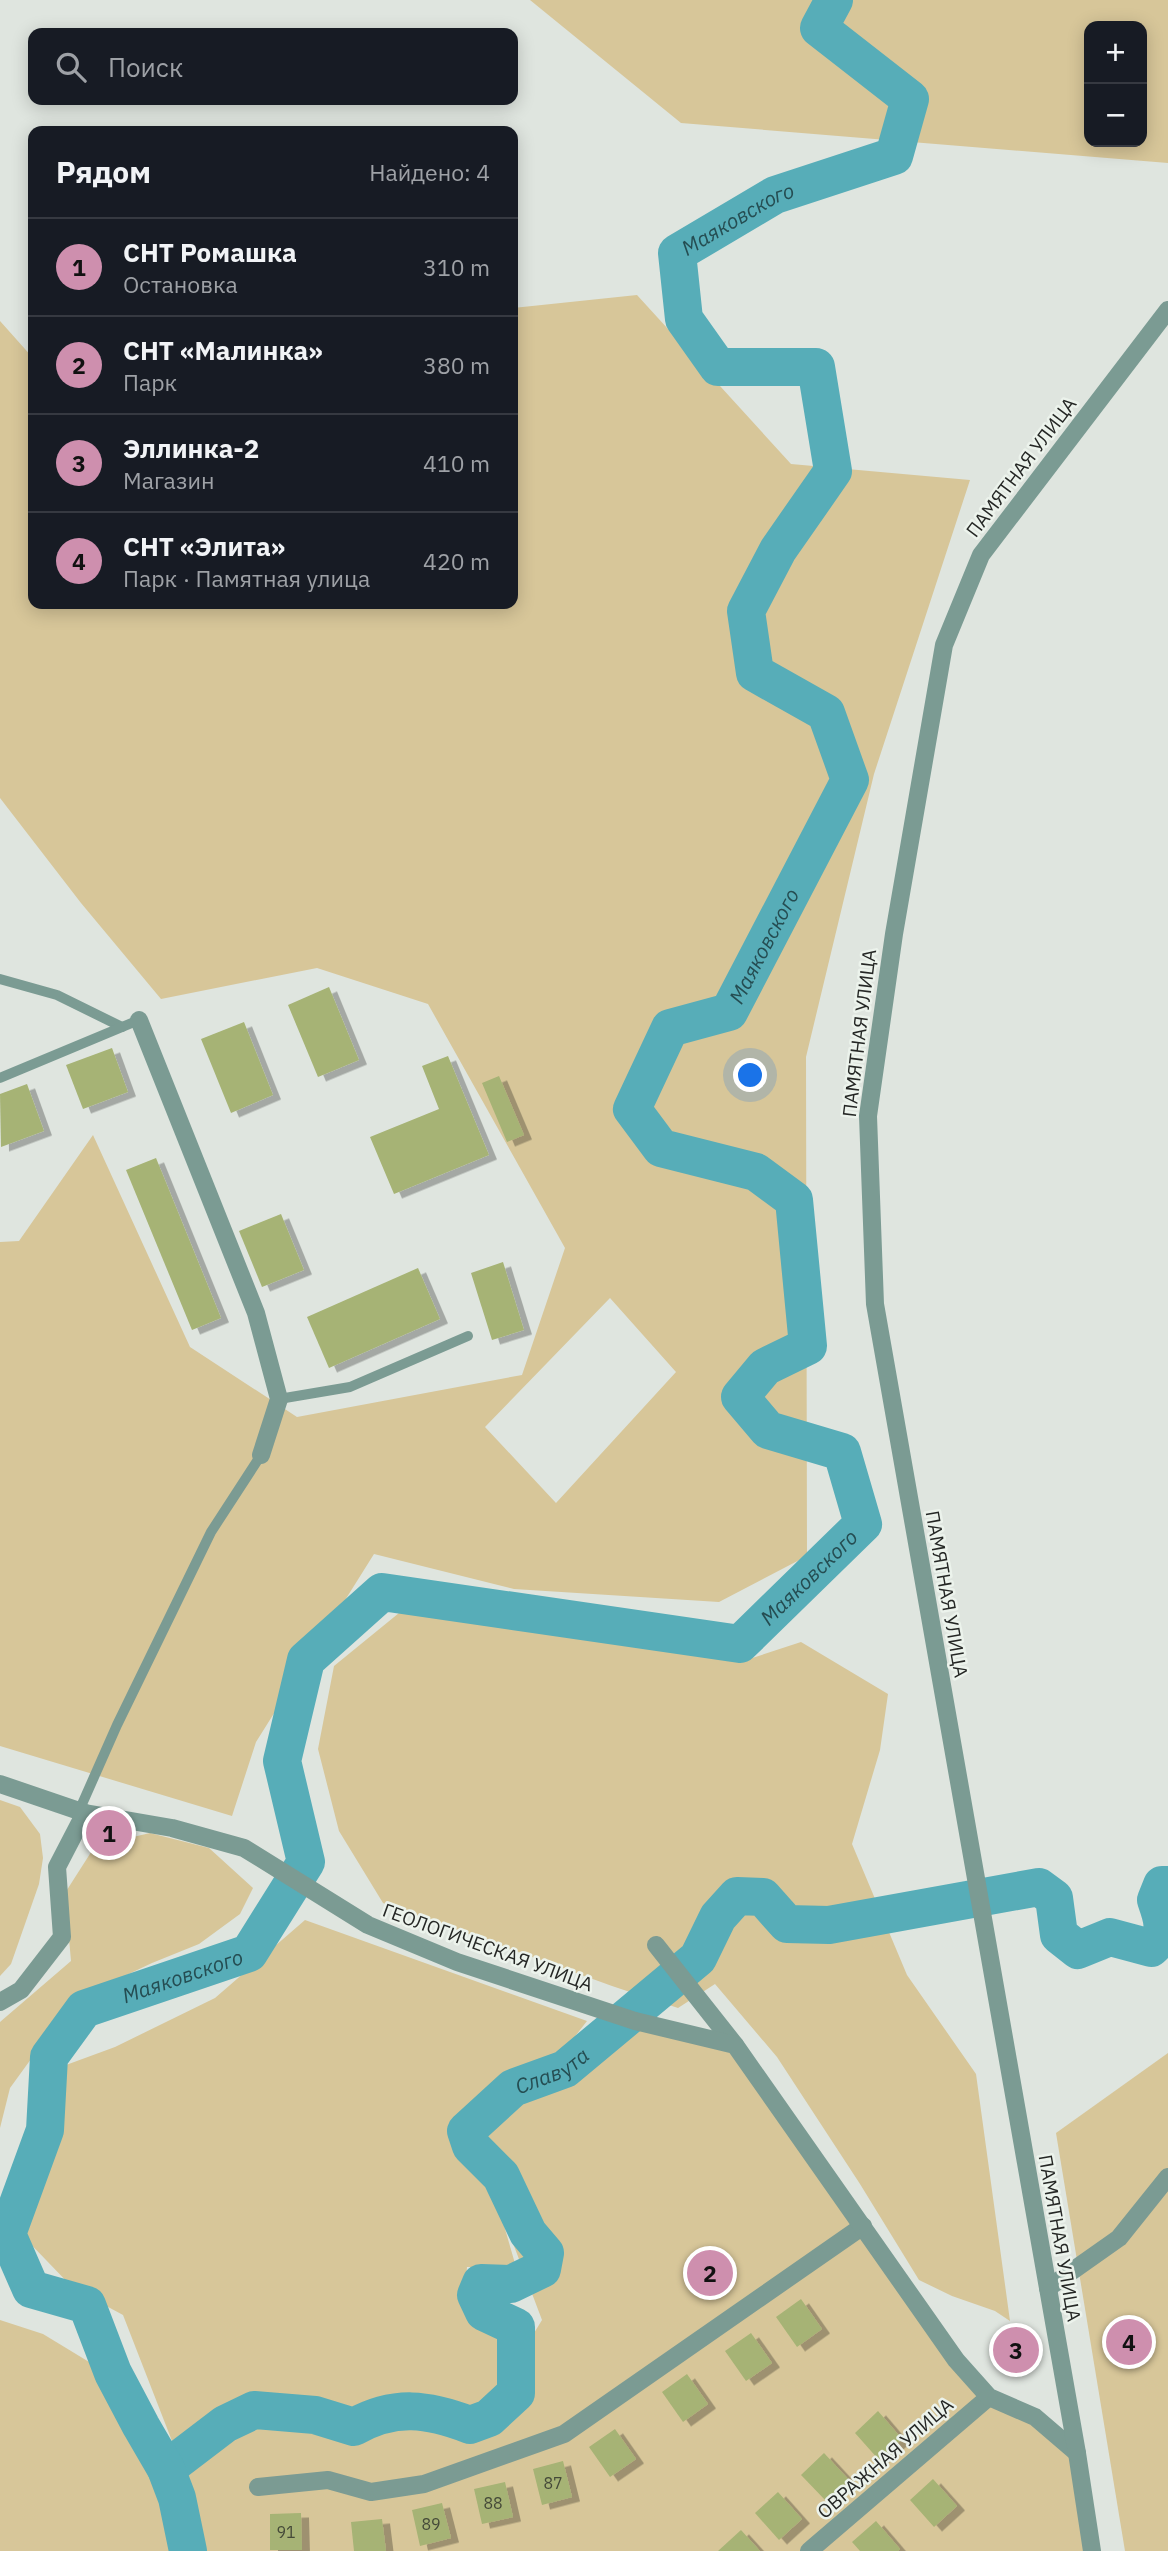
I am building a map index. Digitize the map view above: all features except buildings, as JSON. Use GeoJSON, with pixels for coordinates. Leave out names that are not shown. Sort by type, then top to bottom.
{"type":"FeatureCollection","features":[{"type":"Feature","properties":{"kind":"street","name":"ПАМЯТНАЯ УЛИЦА"},"geometry":{"type":"LineString","coordinates":[[1092,2551],[875,1304],[868,1116],[894,934],[944,645],[981,555],[1168,310]]}},
{"type":"Feature","properties":{"kind":"street"},"geometry":{"type":"LineString","coordinates":[[130,1024],[256,1313],[279,1399],[261,1455]]}},
{"type":"Feature","properties":{"kind":"street","name":"ГЕОЛОГИЧЕСКАЯ УЛИЦА"},"geometry":{"type":"LineString","coordinates":[[0,1784],[82,1812],[172,1828],[244,1848],[368,1926],[457,1962],[635,2021],[735,2045]]}},
{"type":"Feature","properties":{"kind":"street"},"geometry":{"type":"LineString","coordinates":[[0,2002],[21,1990],[62,1937],[57,1867],[82,1812]]}},
{"type":"Feature","properties":{"kind":"street"},"geometry":{"type":"LineString","coordinates":[[656,1945],[735,2045],[956,2360],[989,2397],[1035,2417],[1077,2453]]}},
{"type":"Feature","properties":{"kind":"street"},"geometry":{"type":"LineString","coordinates":[[1048,2288],[1119,2238],[1168,2177]]}},
{"type":"Feature","properties":{"kind":"street"},"geometry":{"type":"LineString","coordinates":[[258,2487],[328,2480],[371,2492],[424,2484],[564,2434],[863,2225]]}},
{"type":"Feature","properties":{"kind":"street","name":"ОВРАЖНАЯ УЛИЦА"},"geometry":{"type":"LineString","coordinates":[[809,2551],[989,2397]]}},
{"type":"Feature","properties":{"kind":"lane"},"geometry":{"type":"LineString","coordinates":[[0,979],[57,995],[130,1024]]}},
{"type":"Feature","properties":{"kind":"lane"},"geometry":{"type":"LineString","coordinates":[[0,1078],[130,1024]]}},
{"type":"Feature","properties":{"kind":"lane"},"geometry":{"type":"LineString","coordinates":[[279,1399],[350,1387],[468,1336]]}},
{"type":"Feature","properties":{"kind":"lane"},"geometry":{"type":"LineString","coordinates":[[82,1812],[117,1725],[211,1531],[261,1455]]}},
{"type":"Feature","properties":{"kind":"shaded area"},"geometry":{"type":"Polygon","coordinates":[[[530,0],[1168,0],[1168,163],[681,123],[530,0]]]}},
{"type":"Feature","properties":{"kind":"shaded area"},"geometry":{"type":"Polygon","coordinates":[[[637,295],[791,464],[970,480],[874,774],[806,1057],[807,1556],[719,1602],[514,1589],[374,1554],[256,1742],[232,1816],[0,1746],[0,1242],[19,1241],[93,1135],[190,1347],[297,1417],[522,1375],[565,1248],[428,1004],[317,968],[161,999],[81,903],[0,798],[0,321],[28,352],[28,609],[518,609],[518,307],[637,295]],[[610,1298],[485,1427],[556,1503],[676,1372],[610,1298]]]}},
{"type":"Feature","properties":{"kind":"shaded area"},"geometry":{"type":"Polygon","coordinates":[[[399,1613],[461,1617],[551,1629],[740,1662],[801,1642],[888,1694],[880,1750],[852,1844],[907,1975],[976,2074],[1010,2321],[995,2311],[952,2296],[919,2280],[777,2057],[715,1984],[678,2008],[383,1903],[339,1831],[318,1749],[334,1666],[399,1613]]]}},
{"type":"Feature","properties":{"kind":"shaded area"},"geometry":{"type":"Polygon","coordinates":[[[0,1800],[20,1807],[40,1834],[43,1858],[39,1884],[11,1964],[0,1976],[0,1800]]]}},
{"type":"Feature","properties":{"kind":"shaded area"},"geometry":{"type":"Polygon","coordinates":[[[150,1833],[209,1848],[253,1888],[240,1914],[199,1944],[99,1988],[39,2048],[10,2088],[0,2128],[0,2022],[71,1961],[65,1893],[95,1846],[150,1833]]]}},
{"type":"Feature","properties":{"kind":"shaded area"},"geometry":{"type":"Polygon","coordinates":[[[305,1920],[587,2021],[562,2053],[478,2107],[456,2140],[491,2184],[466,2131],[513,2088],[635,2021],[735,2045],[989,2397],[1077,2453],[1092,2551],[182,2551],[166,2469],[225,2424],[354,2427],[374,2416],[412,2411],[443,2415],[488,2408],[542,2320],[497,2201],[518,2274],[493,2267],[467,2267],[465,2296],[473,2313],[521,2343],[487,2406],[421,2404],[338,2411],[267,2404],[224,2415],[172,2441],[123,2315],[73,2288],[20,2233],[50,2163],[66,2065],[115,2047],[215,1998],[305,1920]]]}},
{"type":"Feature","properties":{"kind":"shaded area"},"geometry":{"type":"Polygon","coordinates":[[[1168,2053],[1168,2551],[1125,2551],[1056,2133],[1168,2053]]]}},
{"type":"Feature","properties":{"kind":"shaded area"},"geometry":{"type":"Polygon","coordinates":[[[0,2320],[43,2334],[99,2368],[150,2466],[170,2545],[169,2551],[0,2551],[0,2320]]]}},
{"type":"Feature","properties":{"kind":"waterway","name":"Маяковского"},"geometry":{"type":"LineString","coordinates":[[188,2551],[177,2498],[166,2469],[113,2373],[87,2305],[31,2289],[7,2234],[45,2130],[49,2057],[84,2009],[249,1953],[306,1862],[282,1761],[306,1660],[382,1592],[740,1644],[863,1524],[842,1452],[768,1430],[740,1397],[765,1367],[808,1346],[794,1200],[756,1172],[661,1148],[632,1109],[670,1028],[729,1012],[850,780],[826,713],[755,673],[746,611],[778,550],[833,471],[816,367],[718,367],[684,319],[677,253],[775,195],[894,156],[910,99],[819,28],[834,0]]}},
{"type":"Feature","properties":{"kind":"waterway","name":"Славута"},"geometry":{"type":"LineString","coordinates":[[166,2469],[225,2424],[254,2410],[315,2415],[354,2427],[384,2415],[412,2411],[440,2415],[470,2425],[489,2418],[516,2393],[516,2327],[484,2312],[476,2295],[481,2283],[511,2284],[542,2269],[545,2253],[528,2233],[501,2176],[471,2146],[466,2131],[513,2088],[565,2069],[698,1958],[718,1917],[737,1896],[763,1897],[787,1924],[829,1925],[1039,1887],[1054,1898],[1059,1935],[1078,1950],[1110,1937],[1151,1948],[1162,1931],[1161,1914],[1156,1900],[1162,1885],[1168,1885]]}},
{"type":"Feature","properties":{"kind":"place","name":"СНТ Ромашка"},"geometry":{"type":"Point","coordinates":[109,1833]}},
{"type":"Feature","properties":{"kind":"place","name":"СНТ «Малинка»"},"geometry":{"type":"Point","coordinates":[710,2273]}},
{"type":"Feature","properties":{"kind":"place","name":"СНТ «Элита»"},"geometry":{"type":"Point","coordinates":[1129,2342]}},
{"type":"Feature","properties":{"kind":"place","name":"Эллинка-2"},"geometry":{"type":"Point","coordinates":[1016,2350]}}]}
